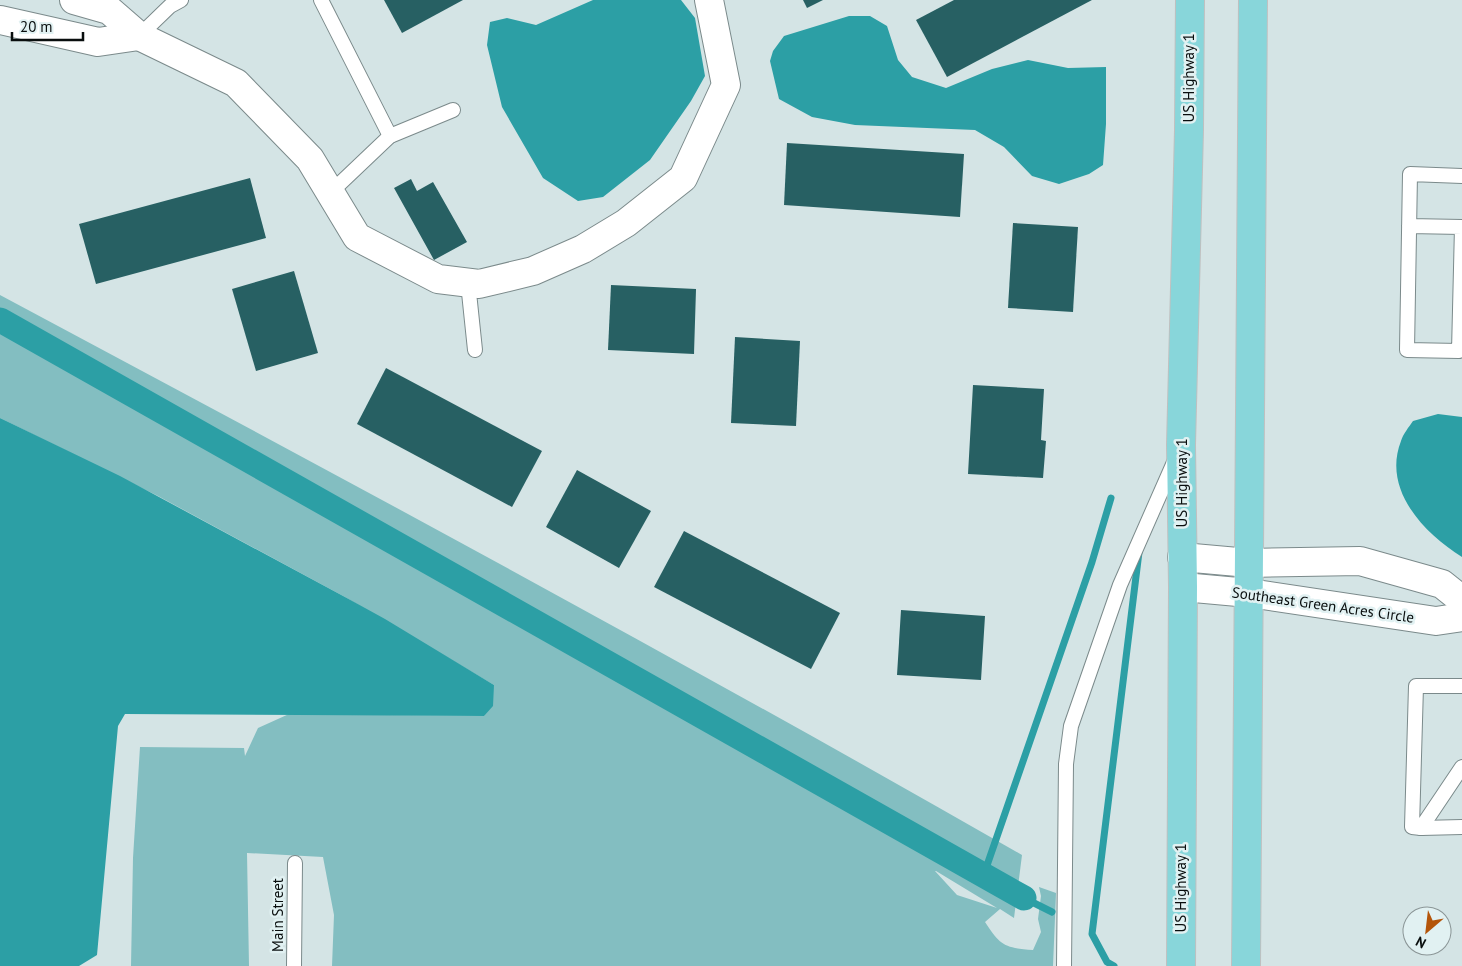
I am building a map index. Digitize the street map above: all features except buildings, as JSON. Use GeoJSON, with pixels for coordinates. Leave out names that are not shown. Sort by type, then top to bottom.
{"type":"FeatureCollection","features":[{"type":"Feature","properties":{"kind":"main road","name":"US Highway 1"},"geometry":{"type":"LineString","coordinates":[[1181,966],[1183,587],[1181,445],[1189,130],[1190,0]]}},
{"type":"Feature","properties":{"kind":"main road"},"geometry":{"type":"LineString","coordinates":[[1246,966],[1253,0]]}},
{"type":"Feature","properties":{"kind":"street"},"geometry":{"type":"LineString","coordinates":[[74,0],[109,10],[139,36],[236,83],[310,159],[357,237],[438,279],[479,284],[533,271],[583,248],[626,223],[683,178],[726,85],[709,0]]}},
{"type":"Feature","properties":{"kind":"street"},"geometry":{"type":"LineString","coordinates":[[0,20],[98,42],[139,36]]}},
{"type":"Feature","properties":{"kind":"street","name":"Southeast Green Acres Circle"},"geometry":{"type":"LineString","coordinates":[[1182,557],[1249,563],[1360,561],[1442,584],[1462,600]]}},
{"type":"Feature","properties":{"kind":"street","name":"Southeast Green Acres Circle"},"geometry":{"type":"LineString","coordinates":[[1183,587],[1249,593],[1436,621],[1462,617]]}},
{"type":"Feature","properties":{"kind":"lane"},"geometry":{"type":"LineString","coordinates":[[139,36],[170,6],[181,0]]}},
{"type":"Feature","properties":{"kind":"lane"},"geometry":{"type":"LineString","coordinates":[[320,0],[390,136]]}},
{"type":"Feature","properties":{"kind":"lane"},"geometry":{"type":"LineString","coordinates":[[330,192],[390,136],[452,110]]}},
{"type":"Feature","properties":{"kind":"lane"},"geometry":{"type":"LineString","coordinates":[[1409,226],[1462,227],[1459,351],[1407,350],[1409,226],[1410,174],[1462,176]]}},
{"type":"Feature","properties":{"kind":"lane"},"geometry":{"type":"LineString","coordinates":[[468,283],[475,350]]}},
{"type":"Feature","properties":{"kind":"lane"},"geometry":{"type":"LineString","coordinates":[[1064,966],[1066,764],[1071,726],[1120,585],[1181,445]]}},
{"type":"Feature","properties":{"kind":"lane"},"geometry":{"type":"LineString","coordinates":[[1462,686],[1416,686],[1412,828],[1462,827]]}},
{"type":"Feature","properties":{"kind":"lane"},"geometry":{"type":"LineString","coordinates":[[1421,828],[1462,767]]}},
{"type":"Feature","properties":{"kind":"lane","name":"Main Street"},"geometry":{"type":"LineString","coordinates":[[294,966],[295,864]]}},
{"type":"Feature","properties":{"kind":"shaded area"},"geometry":{"type":"Polygon","coordinates":[[[593,0],[681,0],[695,18],[705,76],[691,101],[650,160],[603,197],[578,201],[543,178],[502,107],[487,45],[490,22],[507,18],[536,25],[593,0]]]}},
{"type":"Feature","properties":{"kind":"shaded area"},"geometry":{"type":"Polygon","coordinates":[[[849,16],[870,16],[887,26],[898,60],[912,77],[946,88],[992,69],[1028,60],[1068,68],[1106,67],[1106,124],[1103,165],[1089,174],[1059,184],[1032,176],[1004,147],[975,130],[855,125],[812,117],[779,99],[770,61],[773,51],[784,36],[849,16]]]}},
{"type":"Feature","properties":{"kind":"shaded area"},"geometry":{"type":"Polygon","coordinates":[[[0,295],[513,571],[1022,855],[1014,918],[1000,909],[985,922],[995,936],[1004,944],[1015,948],[1033,950],[1041,932],[1038,919],[1041,896],[1039,887],[1056,893],[1053,966],[332,966],[334,915],[323,857],[247,853],[249,966],[131,966],[133,858],[140,747],[244,748],[245,756],[258,728],[289,714],[484,716],[494,685],[345,597],[158,496],[0,418],[0,295]],[[936,871],[957,895],[997,908],[936,871]]]}},
{"type":"Feature","properties":{"kind":"shaded area"},"geometry":{"type":"Polygon","coordinates":[[[1438,414],[1462,417],[1462,557],[1434,536],[1421,523],[1402,493],[1397,476],[1397,459],[1401,441],[1406,431],[1413,421],[1438,414]]]}},
{"type":"Feature","properties":{"kind":"shaded area"},"geometry":{"type":"Polygon","coordinates":[[[0,418],[120,476],[385,619],[494,685],[493,706],[484,716],[125,714],[118,726],[97,955],[79,966],[0,966],[0,418]]]}},
{"type":"Feature","properties":{"kind":"waterway"},"geometry":{"type":"LineString","coordinates":[[0,320],[1024,898]]}},
{"type":"Feature","properties":{"kind":"waterway"},"geometry":{"type":"LineString","coordinates":[[984,874],[1092,562],[1111,498]]}},
{"type":"Feature","properties":{"kind":"waterway"},"geometry":{"type":"LineString","coordinates":[[1114,966],[1107,962],[1092,934],[1139,552]]}},
{"type":"Feature","properties":{"kind":"waterway"},"geometry":{"type":"LineString","coordinates":[[1024,898],[1052,912]]}}]}
